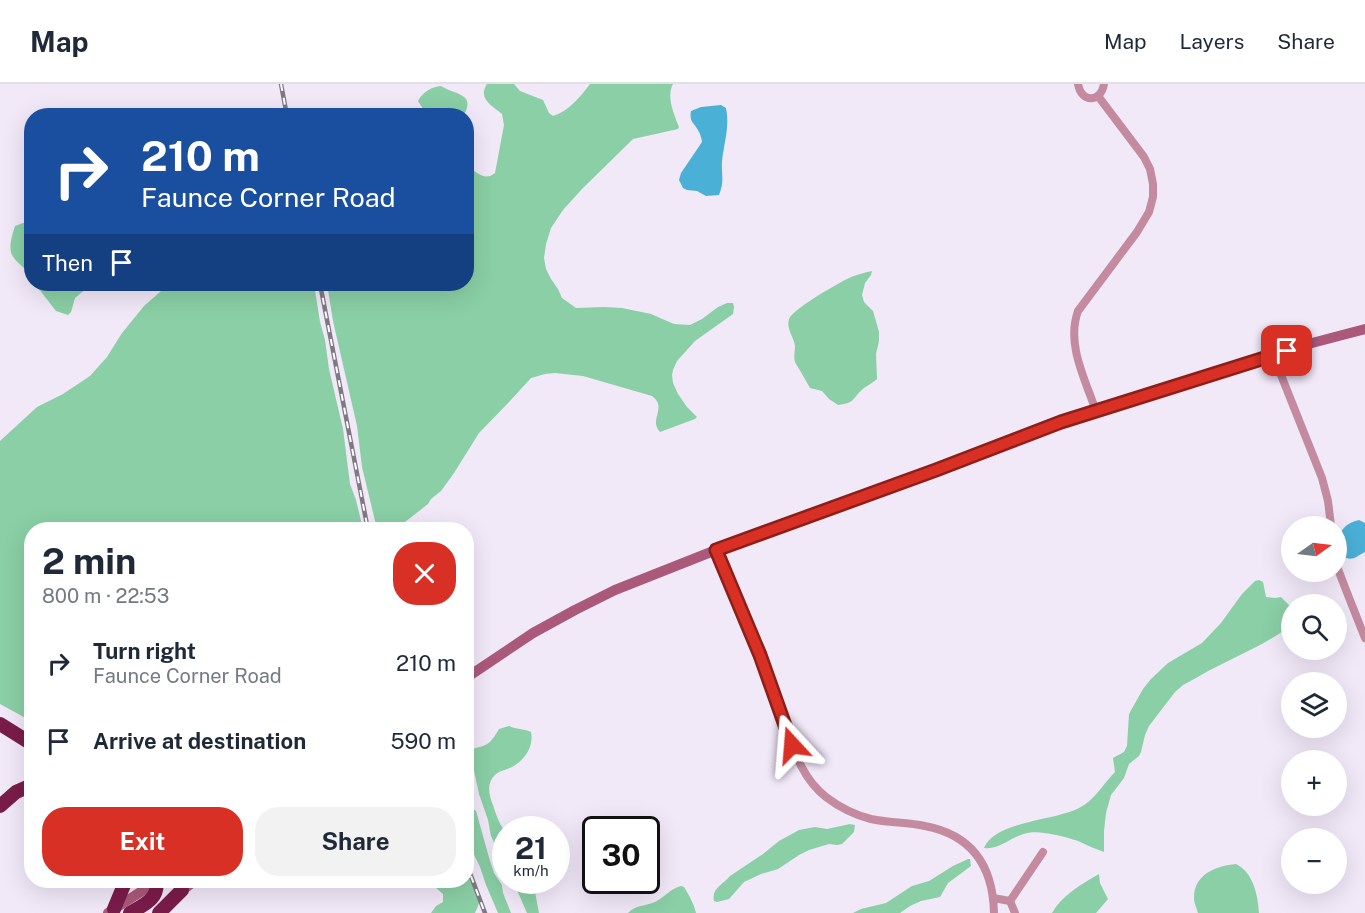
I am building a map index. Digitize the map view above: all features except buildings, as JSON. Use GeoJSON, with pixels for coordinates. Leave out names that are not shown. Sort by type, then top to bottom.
{"type":"FeatureCollection","features":[{"type":"Feature","properties":{"kind":"highway"},"geometry":{"type":"LineString","coordinates":[[0,724],[24,739]]}},
{"type":"Feature","properties":{"kind":"highway"},"geometry":{"type":"LineString","coordinates":[[0,806],[16,792],[24,788]]}},
{"type":"Feature","properties":{"kind":"highway"},"geometry":{"type":"LineString","coordinates":[[111,911],[122,888]]}},
{"type":"Feature","properties":{"kind":"highway"},"geometry":{"type":"LineString","coordinates":[[130,913],[155,896],[157,888]]}},
{"type":"Feature","properties":{"kind":"highway"},"geometry":{"type":"LineString","coordinates":[[159,913],[182,890]]}},
{"type":"Feature","properties":{"kind":"main road"},"geometry":{"type":"LineString","coordinates":[[474,673],[533,633],[575,610],[634,582],[716,550],[1061,422],[1312,343],[1365,329]]}},
{"type":"Feature","properties":{"kind":"main road"},"geometry":{"type":"LineString","coordinates":[[111,911],[146,888]]}},
{"type":"Feature","properties":{"kind":"main road"},"geometry":{"type":"LineString","coordinates":[[149,913],[185,888]]}},
{"type":"Feature","properties":{"kind":"street"},"geometry":{"type":"LineString","coordinates":[[1078,84],[1079,91],[1085,97],[1090,98],[1098,96],[1104,84]]}},
{"type":"Feature","properties":{"kind":"street"},"geometry":{"type":"LineString","coordinates":[[1096,411],[1075,345],[1073,332],[1075,320],[1078,311],[1137,232],[1149,212],[1153,198],[1150,169],[1098,96]]}},
{"type":"Feature","properties":{"kind":"street"},"geometry":{"type":"LineString","coordinates":[[1273,355],[1322,478],[1330,516]]}},
{"type":"Feature","properties":{"kind":"street"},"geometry":{"type":"LineString","coordinates":[[716,550],[760,655],[796,756],[809,780],[832,801],[859,815],[936,828],[964,842],[976,853],[985,868],[993,898],[994,913]]}},
{"type":"Feature","properties":{"kind":"street"},"geometry":{"type":"LineString","coordinates":[[1343,582],[1365,638]]}},
{"type":"Feature","properties":{"kind":"street"},"geometry":{"type":"LineString","coordinates":[[1010,901],[1043,852]]}},
{"type":"Feature","properties":{"kind":"street"},"geometry":{"type":"LineString","coordinates":[[993,898],[1010,901]]}},
{"type":"Feature","properties":{"kind":"street"},"geometry":{"type":"LineString","coordinates":[[1010,901],[1015,913]]}},
{"type":"Feature","properties":{"kind":"green space"},"geometry":{"type":"Polygon","coordinates":[[[487,84],[514,84],[520,91],[543,100],[549,113],[553,116],[569,107],[590,84],[673,84],[670,94],[678,129],[633,139],[582,189],[563,210],[551,228],[544,258],[546,269],[562,298],[576,308],[622,308],[651,314],[674,324],[690,325],[727,303],[733,303],[733,314],[695,341],[677,361],[673,370],[673,383],[687,407],[697,417],[695,419],[660,432],[656,423],[658,405],[652,396],[583,376],[555,373],[531,378],[479,433],[454,473],[428,504],[405,522],[375,522],[362,467],[357,426],[328,291],[474,291],[474,171],[484,176],[495,173],[504,125],[502,114],[485,98],[484,89],[487,84]]]}},
{"type":"Feature","properties":{"kind":"green space"},"geometry":{"type":"Polygon","coordinates":[[[441,86],[462,96],[466,99],[467,108],[422,108],[418,101],[422,95],[441,86]]]}},
{"type":"Feature","properties":{"kind":"green space"},"geometry":{"type":"Polygon","coordinates":[[[24,223],[24,268],[11,251],[15,226],[24,223]]]}},
{"type":"Feature","properties":{"kind":"green space"},"geometry":{"type":"Polygon","coordinates":[[[872,271],[865,283],[862,295],[864,302],[873,311],[879,332],[876,354],[877,379],[851,401],[838,405],[822,391],[810,388],[796,364],[789,319],[806,304],[832,287],[862,273],[872,271]]]}},
{"type":"Feature","properties":{"kind":"green space"},"geometry":{"type":"Polygon","coordinates":[[[40,291],[84,291],[75,298],[68,315],[56,311],[40,291]]]}},
{"type":"Feature","properties":{"kind":"green space"},"geometry":{"type":"Polygon","coordinates":[[[161,291],[315,291],[329,369],[343,429],[350,484],[361,522],[24,522],[24,717],[0,704],[0,441],[37,407],[63,394],[90,376],[107,357],[122,333],[144,306],[161,291]]]}},
{"type":"Feature","properties":{"kind":"green space"},"geometry":{"type":"Polygon","coordinates":[[[1255,581],[1263,582],[1266,597],[1281,597],[1281,633],[1183,685],[1175,692],[1149,726],[1139,756],[1129,764],[1124,778],[1111,795],[1106,813],[1104,852],[1073,839],[1038,832],[1027,833],[995,847],[984,848],[990,839],[1000,832],[1085,805],[1115,772],[1113,758],[1124,752],[1127,746],[1129,714],[1143,689],[1168,663],[1202,643],[1255,581]]]}},
{"type":"Feature","properties":{"kind":"green space"},"geometry":{"type":"Polygon","coordinates":[[[509,726],[531,732],[532,737],[528,752],[521,761],[499,772],[490,783],[489,791],[497,816],[492,816],[492,838],[474,771],[474,748],[488,744],[499,729],[509,726]]]}},
{"type":"Feature","properties":{"kind":"green space"},"geometry":{"type":"Polygon","coordinates":[[[474,810],[492,867],[492,894],[503,894],[511,913],[498,913],[474,854],[474,810]]]}},
{"type":"Feature","properties":{"kind":"green space"},"geometry":{"type":"Polygon","coordinates":[[[855,825],[854,832],[842,844],[829,844],[809,850],[778,869],[744,882],[729,899],[714,901],[714,893],[730,876],[779,841],[799,830],[815,827],[827,829],[855,825]]]}},
{"type":"Feature","properties":{"kind":"green space"},"geometry":{"type":"Polygon","coordinates":[[[970,859],[971,866],[948,883],[940,897],[921,901],[900,913],[853,913],[886,903],[912,886],[929,881],[970,859]]]}},
{"type":"Feature","properties":{"kind":"green space"},"geometry":{"type":"Polygon","coordinates":[[[1236,864],[1247,872],[1250,878],[1256,892],[1259,913],[1198,913],[1194,898],[1195,890],[1202,877],[1214,869],[1236,864]]]}},
{"type":"Feature","properties":{"kind":"green space"},"geometry":{"type":"Polygon","coordinates":[[[1099,874],[1100,883],[1108,899],[1096,913],[1052,913],[1067,895],[1099,874]]]}},
{"type":"Feature","properties":{"kind":"green space"},"geometry":{"type":"Polygon","coordinates":[[[474,878],[479,893],[479,903],[475,913],[431,913],[443,902],[443,894],[436,888],[474,888],[474,878]]]}},
{"type":"Feature","properties":{"kind":"green space"},"geometry":{"type":"Polygon","coordinates":[[[681,886],[688,893],[696,913],[628,913],[637,907],[655,902],[681,886]]]}},
{"type":"Feature","properties":{"kind":"green space"},"geometry":{"type":"Polygon","coordinates":[[[519,894],[535,894],[539,913],[527,913],[519,894]]]}},
{"type":"Feature","properties":{"kind":"water"},"geometry":{"type":"Polygon","coordinates":[[[721,105],[726,108],[727,121],[722,161],[722,186],[719,195],[706,196],[683,188],[679,180],[681,173],[702,142],[692,121],[691,111],[701,107],[721,105]]]}},
{"type":"Feature","properties":{"kind":"water"},"geometry":{"type":"Polygon","coordinates":[[[1359,520],[1365,523],[1365,552],[1351,559],[1347,558],[1347,525],[1359,520]]]}},
{"type":"Feature","properties":{"kind":"railway"},"geometry":{"type":"LineString","coordinates":[[281,84],[286,108]]}},
{"type":"Feature","properties":{"kind":"railway"},"geometry":{"type":"LineString","coordinates":[[321,291],[366,522]]}},
{"type":"Feature","properties":{"kind":"railway"},"geometry":{"type":"LineString","coordinates":[[474,884],[485,913]]}},
{"type":"Feature","properties":{"kind":"route"},"geometry":{"type":"LineString","coordinates":[[792,745],[760,655],[716,550],[986,452],[1061,422],[1287,351]]}}]}
